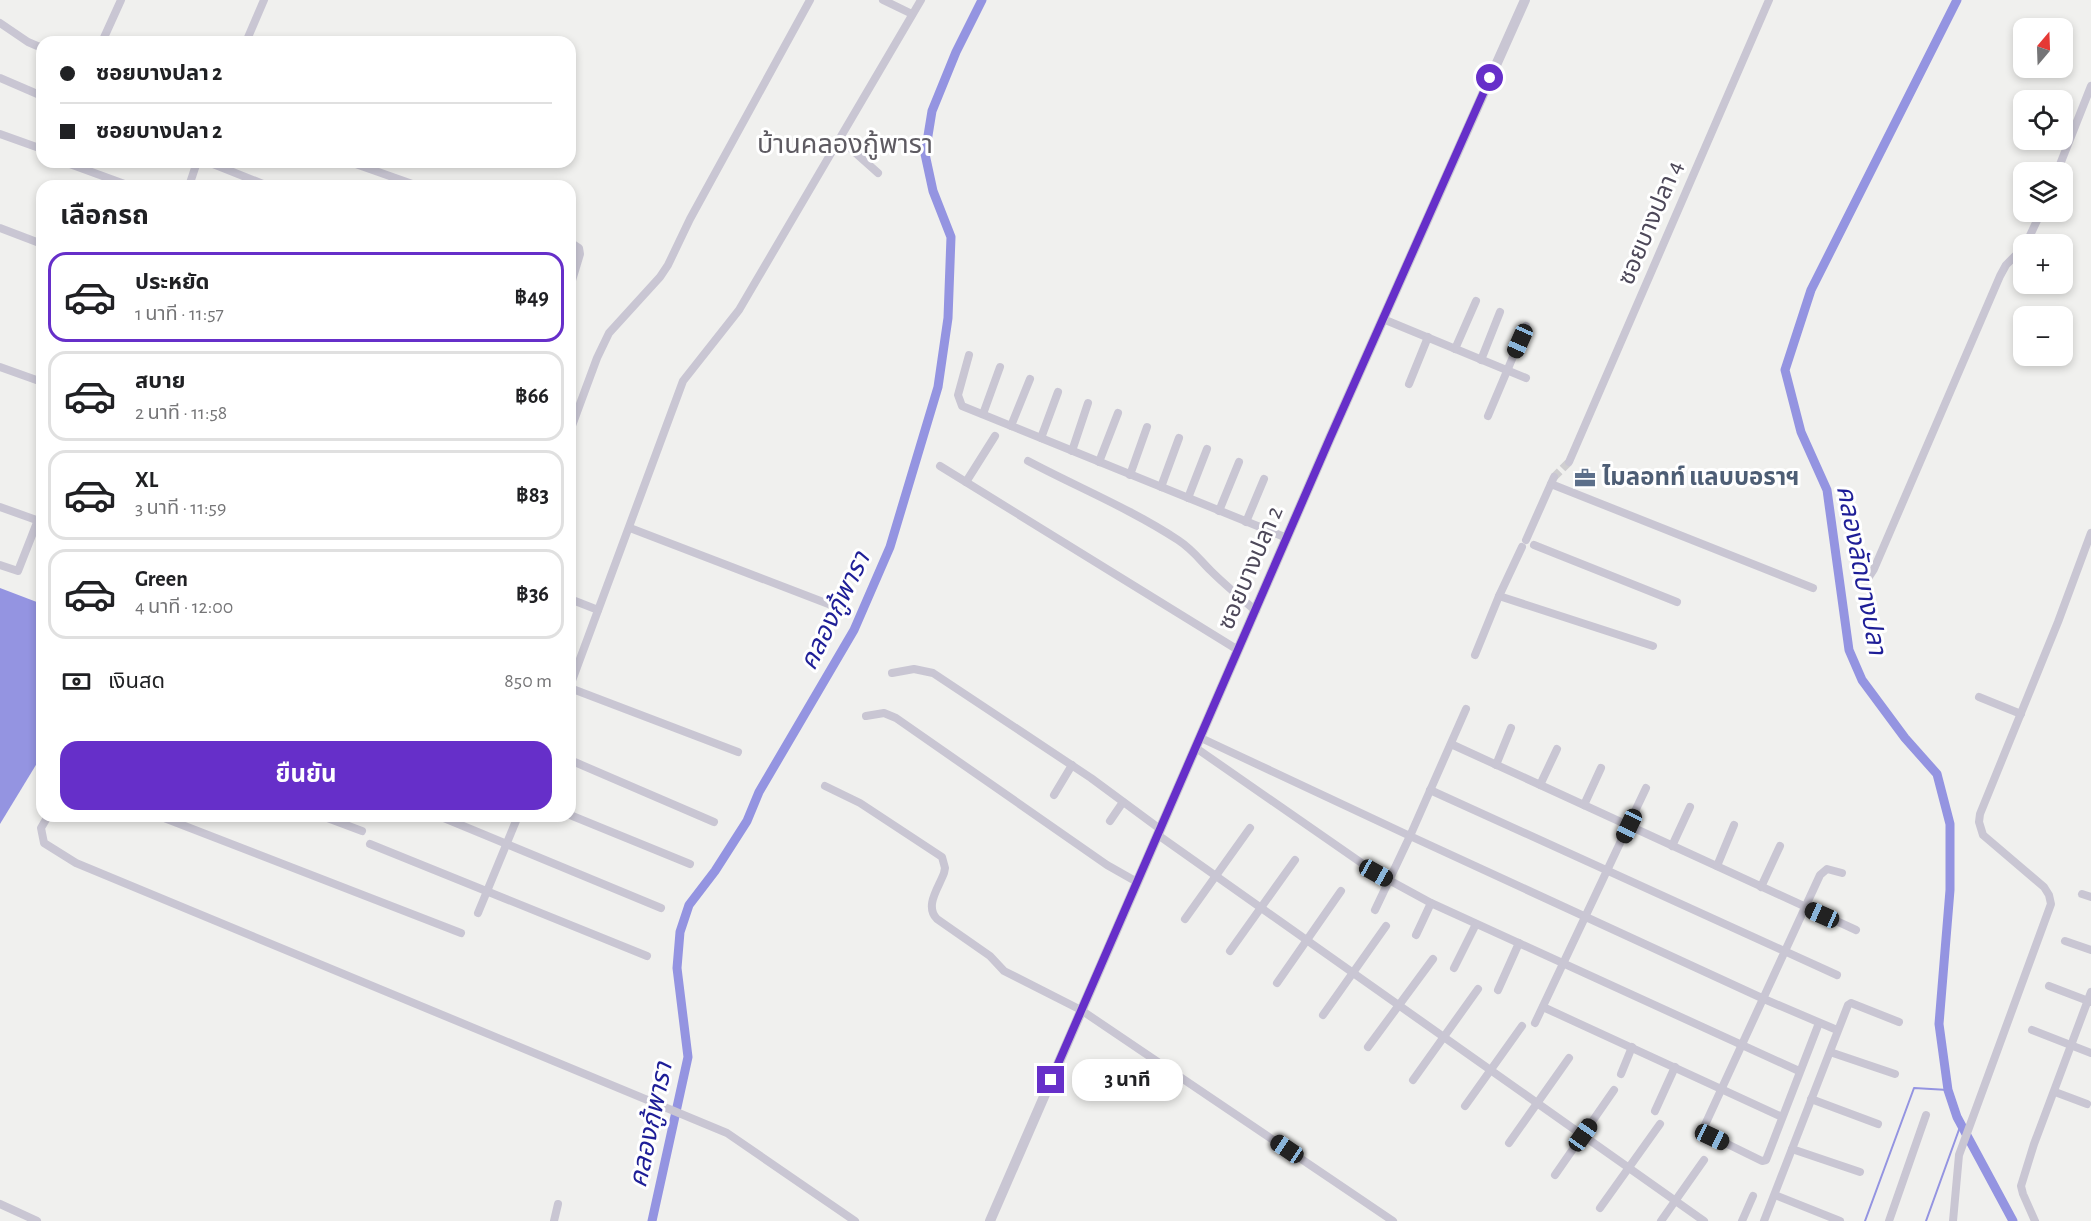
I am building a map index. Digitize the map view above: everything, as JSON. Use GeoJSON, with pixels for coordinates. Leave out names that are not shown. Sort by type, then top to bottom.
{"type":"FeatureCollection","features":[{"type":"Feature","properties":{"kind":"street"},"geometry":{"type":"LineString","coordinates":[[105,36],[121,0]]}},
{"type":"Feature","properties":{"kind":"street"},"geometry":{"type":"LineString","coordinates":[[249,36],[264,0]]}},
{"type":"Feature","properties":{"kind":"street"},"geometry":{"type":"LineString","coordinates":[[576,415],[609,333],[660,277],[668,265],[690,219],[810,0]]}},
{"type":"Feature","properties":{"kind":"street"},"geometry":{"type":"LineString","coordinates":[[883,0],[912,14]]}},
{"type":"Feature","properties":{"kind":"street"},"geometry":{"type":"LineString","coordinates":[[576,670],[683,381],[739,310],[921,0]]}},
{"type":"Feature","properties":{"kind":"street","name":"ซอยบางปลา 2"},"geometry":{"type":"LineString","coordinates":[[990,1221],[1287,538],[1525,0]]}},
{"type":"Feature","properties":{"kind":"street","name":"ซอยบางปลา 4"},"geometry":{"type":"LineString","coordinates":[[1569,462],[1769,0]]}},
{"type":"Feature","properties":{"kind":"street"},"geometry":{"type":"LineString","coordinates":[[0,23],[36,45]]}},
{"type":"Feature","properties":{"kind":"street"},"geometry":{"type":"LineString","coordinates":[[0,78],[36,93]]}},
{"type":"Feature","properties":{"kind":"street"},"geometry":{"type":"LineString","coordinates":[[2061,162],[2091,86]]}},
{"type":"Feature","properties":{"kind":"street"},"geometry":{"type":"LineString","coordinates":[[0,134],[36,147]]}},
{"type":"Feature","properties":{"kind":"street"},"geometry":{"type":"LineString","coordinates":[[840,139],[878,173]]}},
{"type":"Feature","properties":{"kind":"street"},"geometry":{"type":"LineString","coordinates":[[81,168],[114,180]]}},
{"type":"Feature","properties":{"kind":"street"},"geometry":{"type":"LineString","coordinates":[[223,168],[253,180]]}},
{"type":"Feature","properties":{"kind":"street"},"geometry":{"type":"LineString","coordinates":[[368,168],[401,180]]}},
{"type":"Feature","properties":{"kind":"street"},"geometry":{"type":"LineString","coordinates":[[0,228],[36,242]]}},
{"type":"Feature","properties":{"kind":"street"},"geometry":{"type":"LineString","coordinates":[[576,246],[580,254],[576,267]]}},
{"type":"Feature","properties":{"kind":"street"},"geometry":{"type":"LineString","coordinates":[[1863,586],[1875,569],[2000,276],[2013,258]]}},
{"type":"Feature","properties":{"kind":"street"},"geometry":{"type":"LineString","coordinates":[[1455,349],[1476,301]]}},
{"type":"Feature","properties":{"kind":"street"},"geometry":{"type":"LineString","coordinates":[[1481,360],[1500,312]]}},
{"type":"Feature","properties":{"kind":"street"},"geometry":{"type":"LineString","coordinates":[[1383,319],[1526,378]]}},
{"type":"Feature","properties":{"kind":"street"},"geometry":{"type":"LineString","coordinates":[[1488,416],[1526,326]]}},
{"type":"Feature","properties":{"kind":"street"},"geometry":{"type":"LineString","coordinates":[[1409,384],[1428,338]]}},
{"type":"Feature","properties":{"kind":"street"},"geometry":{"type":"LineString","coordinates":[[969,355],[959,389],[959,401],[962,406],[1287,538]]}},
{"type":"Feature","properties":{"kind":"street"},"geometry":{"type":"LineString","coordinates":[[0,367],[36,380]]}},
{"type":"Feature","properties":{"kind":"street"},"geometry":{"type":"LineString","coordinates":[[983,414],[1000,367]]}},
{"type":"Feature","properties":{"kind":"street"},"geometry":{"type":"LineString","coordinates":[[1011,426],[1030,379]]}},
{"type":"Feature","properties":{"kind":"street"},"geometry":{"type":"LineString","coordinates":[[1041,438],[1059,392]]}},
{"type":"Feature","properties":{"kind":"street"},"geometry":{"type":"LineString","coordinates":[[1072,451],[1088,403]]}},
{"type":"Feature","properties":{"kind":"street"},"geometry":{"type":"LineString","coordinates":[[1100,462],[1118,413]]}},
{"type":"Feature","properties":{"kind":"street"},"geometry":{"type":"LineString","coordinates":[[1130,475],[1147,427]]}},
{"type":"Feature","properties":{"kind":"street"},"geometry":{"type":"LineString","coordinates":[[966,482],[995,436]]}},
{"type":"Feature","properties":{"kind":"street"},"geometry":{"type":"LineString","coordinates":[[1161,487],[1179,438]]}},
{"type":"Feature","properties":{"kind":"street"},"geometry":{"type":"LineString","coordinates":[[1188,498],[1207,449]]}},
{"type":"Feature","properties":{"kind":"street"},"geometry":{"type":"LineString","coordinates":[[1028,460],[1081,489],[1112,502],[1179,540],[1197,554],[1211,571],[1256,611]]}},
{"type":"Feature","properties":{"kind":"street"},"geometry":{"type":"LineString","coordinates":[[1219,511],[1239,462]]}},
{"type":"Feature","properties":{"kind":"street"},"geometry":{"type":"LineString","coordinates":[[940,466],[1238,650]]}},
{"type":"Feature","properties":{"kind":"street"},"geometry":{"type":"LineString","coordinates":[[1246,522],[1264,479]]}},
{"type":"Feature","properties":{"kind":"street"},"geometry":{"type":"LineString","coordinates":[[1475,655],[1499,596],[1527,544],[1552,481],[1813,588]]}},
{"type":"Feature","properties":{"kind":"street"},"geometry":{"type":"LineString","coordinates":[[0,507],[36,520]]}},
{"type":"Feature","properties":{"kind":"street"},"geometry":{"type":"LineString","coordinates":[[630,528],[844,610]]}},
{"type":"Feature","properties":{"kind":"street"},"geometry":{"type":"LineString","coordinates":[[0,565],[18,571],[36,530]]}},
{"type":"Feature","properties":{"kind":"street"},"geometry":{"type":"LineString","coordinates":[[1953,1221],[1959,1155],[2051,904],[2051,898],[2044,887],[1983,835],[1979,822],[1980,814],[2091,533]]}},
{"type":"Feature","properties":{"kind":"street"},"geometry":{"type":"LineString","coordinates":[[1527,544],[1677,602]]}},
{"type":"Feature","properties":{"kind":"street"},"geometry":{"type":"LineString","coordinates":[[1499,596],[1653,646]]}},
{"type":"Feature","properties":{"kind":"street"},"geometry":{"type":"LineString","coordinates":[[576,601],[598,610]]}},
{"type":"Feature","properties":{"kind":"street"},"geometry":{"type":"LineString","coordinates":[[892,673],[914,669],[933,673],[1072,765],[1123,802],[1216,876],[1704,1221]]}},
{"type":"Feature","properties":{"kind":"street"},"geometry":{"type":"LineString","coordinates":[[576,689],[738,752]]}},
{"type":"Feature","properties":{"kind":"street"},"geometry":{"type":"LineString","coordinates":[[1979,697],[2021,714]]}},
{"type":"Feature","properties":{"kind":"street"},"geometry":{"type":"LineString","coordinates":[[1375,910],[1466,709]]}},
{"type":"Feature","properties":{"kind":"street"},"geometry":{"type":"LineString","coordinates":[[866,716],[884,713],[896,717],[1104,864],[1137,882]]}},
{"type":"Feature","properties":{"kind":"street"},"geometry":{"type":"LineString","coordinates":[[1496,765],[1511,728]]}},
{"type":"Feature","properties":{"kind":"street"},"geometry":{"type":"LineString","coordinates":[[1198,743],[1227,750],[1764,999],[1838,1030]]}},
{"type":"Feature","properties":{"kind":"street"},"geometry":{"type":"LineString","coordinates":[[1198,743],[1221,765],[1388,880],[1476,924],[1800,1071]]}},
{"type":"Feature","properties":{"kind":"street"},"geometry":{"type":"LineString","coordinates":[[1451,744],[1856,930]]}},
{"type":"Feature","properties":{"kind":"street"},"geometry":{"type":"LineString","coordinates":[[1540,785],[1557,749]]}},
{"type":"Feature","properties":{"kind":"street"},"geometry":{"type":"LineString","coordinates":[[1221,765],[1227,750]]}},
{"type":"Feature","properties":{"kind":"street"},"geometry":{"type":"LineString","coordinates":[[576,763],[714,822]]}},
{"type":"Feature","properties":{"kind":"street"},"geometry":{"type":"LineString","coordinates":[[1054,795],[1072,765]]}},
{"type":"Feature","properties":{"kind":"street"},"geometry":{"type":"LineString","coordinates":[[1584,806],[1601,768]]}},
{"type":"Feature","properties":{"kind":"street"},"geometry":{"type":"LineString","coordinates":[[825,786],[860,803],[942,857],[944,873],[931,907],[933,916],[937,920],[990,956],[1005,971],[1081,1010],[1393,1221]]}},
{"type":"Feature","properties":{"kind":"street"},"geometry":{"type":"LineString","coordinates":[[1535,1023],[1646,788]]}},
{"type":"Feature","properties":{"kind":"street"},"geometry":{"type":"LineString","coordinates":[[1430,790],[1837,975]]}},
{"type":"Feature","properties":{"kind":"street"},"geometry":{"type":"LineString","coordinates":[[1110,821],[1123,802]]}},
{"type":"Feature","properties":{"kind":"street"},"geometry":{"type":"LineString","coordinates":[[1672,846],[1690,807]]}},
{"type":"Feature","properties":{"kind":"street"},"geometry":{"type":"LineString","coordinates":[[576,817],[690,864]]}},
{"type":"Feature","properties":{"kind":"street"},"geometry":{"type":"LineString","coordinates":[[44,822],[41,828],[44,843],[76,862],[728,1132],[855,1221]]}},
{"type":"Feature","properties":{"kind":"street"},"geometry":{"type":"LineString","coordinates":[[174,822],[461,933]]}},
{"type":"Feature","properties":{"kind":"street"},"geometry":{"type":"LineString","coordinates":[[338,822],[362,831]]}},
{"type":"Feature","properties":{"kind":"street"},"geometry":{"type":"LineString","coordinates":[[454,822],[661,908]]}},
{"type":"Feature","properties":{"kind":"street"},"geometry":{"type":"LineString","coordinates":[[478,913],[516,822]]}},
{"type":"Feature","properties":{"kind":"street"},"geometry":{"type":"LineString","coordinates":[[1717,866],[1734,825]]}},
{"type":"Feature","properties":{"kind":"street"},"geometry":{"type":"LineString","coordinates":[[1185,919],[1250,828]]}},
{"type":"Feature","properties":{"kind":"street"},"geometry":{"type":"LineString","coordinates":[[370,844],[647,956]]}},
{"type":"Feature","properties":{"kind":"street"},"geometry":{"type":"LineString","coordinates":[[1761,887],[1780,846]]}},
{"type":"Feature","properties":{"kind":"street"},"geometry":{"type":"LineString","coordinates":[[1230,951],[1295,860]]}},
{"type":"Feature","properties":{"kind":"street"},"geometry":{"type":"LineString","coordinates":[[1819,1023],[1766,1160],[1762,1161],[1707,1134],[1704,1127],[1720,1089],[1823,870],[1827,868],[1842,873]]}},
{"type":"Feature","properties":{"kind":"street"},"geometry":{"type":"LineString","coordinates":[[1277,983],[1341,891]]}},
{"type":"Feature","properties":{"kind":"street"},"geometry":{"type":"LineString","coordinates":[[1416,935],[1431,903]]}},
{"type":"Feature","properties":{"kind":"street"},"geometry":{"type":"LineString","coordinates":[[1454,968],[1476,924]]}},
{"type":"Feature","properties":{"kind":"street"},"geometry":{"type":"LineString","coordinates":[[1323,1015],[1386,926]]}},
{"type":"Feature","properties":{"kind":"street"},"geometry":{"type":"LineString","coordinates":[[2066,941],[2091,951]]}},
{"type":"Feature","properties":{"kind":"street"},"geometry":{"type":"LineString","coordinates":[[1498,990],[1519,943]]}},
{"type":"Feature","properties":{"kind":"street"},"geometry":{"type":"LineString","coordinates":[[1368,1047],[1433,959]]}},
{"type":"Feature","properties":{"kind":"street"},"geometry":{"type":"LineString","coordinates":[[2035,1221],[2021,1185],[2034,1144],[2090,998],[2049,986]]}},
{"type":"Feature","properties":{"kind":"street"},"geometry":{"type":"LineString","coordinates":[[1413,1080],[1478,989]]}},
{"type":"Feature","properties":{"kind":"street"},"geometry":{"type":"LineString","coordinates":[[1764,1221],[1846,1009],[1851,1003],[1899,1022]]}},
{"type":"Feature","properties":{"kind":"street"},"geometry":{"type":"LineString","coordinates":[[1543,1007],[1782,1117]]}},
{"type":"Feature","properties":{"kind":"street"},"geometry":{"type":"LineString","coordinates":[[1465,1106],[1522,1026]]}},
{"type":"Feature","properties":{"kind":"street"},"geometry":{"type":"LineString","coordinates":[[2032,1030],[2091,1053]]}},
{"type":"Feature","properties":{"kind":"street"},"geometry":{"type":"LineString","coordinates":[[1621,1074],[1632,1047]]}},
{"type":"Feature","properties":{"kind":"street"},"geometry":{"type":"LineString","coordinates":[[1830,1052],[1895,1074]]}},
{"type":"Feature","properties":{"kind":"street"},"geometry":{"type":"LineString","coordinates":[[1509,1143],[1569,1058]]}},
{"type":"Feature","properties":{"kind":"street"},"geometry":{"type":"LineString","coordinates":[[1655,1111],[1675,1068]]}},
{"type":"Feature","properties":{"kind":"street"},"geometry":{"type":"LineString","coordinates":[[1555,1175],[1614,1090]]}},
{"type":"Feature","properties":{"kind":"street"},"geometry":{"type":"LineString","coordinates":[[2055,1092],[2087,1104]]}},
{"type":"Feature","properties":{"kind":"street"},"geometry":{"type":"LineString","coordinates":[[1811,1099],[1878,1124]]}},
{"type":"Feature","properties":{"kind":"street"},"geometry":{"type":"LineString","coordinates":[[1889,1221],[1926,1115]]}},
{"type":"Feature","properties":{"kind":"street"},"geometry":{"type":"LineString","coordinates":[[1600,1208],[1660,1124]]}},
{"type":"Feature","properties":{"kind":"street"},"geometry":{"type":"LineString","coordinates":[[1792,1149],[1860,1173]]}},
{"type":"Feature","properties":{"kind":"street"},"geometry":{"type":"LineString","coordinates":[[1661,1221],[1704,1160]]}},
{"type":"Feature","properties":{"kind":"street"},"geometry":{"type":"LineString","coordinates":[[1775,1195],[1840,1221]]}},
{"type":"Feature","properties":{"kind":"street"},"geometry":{"type":"LineString","coordinates":[[1742,1221],[1753,1196]]}},
{"type":"Feature","properties":{"kind":"street"},"geometry":{"type":"LineString","coordinates":[[0,1204],[37,1221]]}},
{"type":"Feature","properties":{"kind":"street"},"geometry":{"type":"LineString","coordinates":[[554,1221],[558,1204]]}},
{"type":"Feature","properties":{"kind":"water"},"geometry":{"type":"Polygon","coordinates":[[[0,588],[36,602],[36,765],[0,824],[0,588]]]}},
{"type":"Feature","properties":{"kind":"waterway","name":"คลองกู้พารา"},"geometry":{"type":"LineString","coordinates":[[652,1221],[688,1057],[677,968],[680,932],[689,905],[715,871],[747,821],[759,792],[854,630],[890,547],[938,387],[948,318],[951,237],[933,191],[925,154],[932,111],[956,52],[982,0]]}},
{"type":"Feature","properties":{"kind":"waterway","name":"คลองลัดบางปลา"},"geometry":{"type":"LineString","coordinates":[[1957,0],[1811,290],[1785,370],[1801,432],[1827,490],[1849,650],[1862,680],[1905,738],[1937,774],[1950,824],[1950,890],[1939,1024],[1948,1090],[1957,1117],[2013,1221]]}},
{"type":"Feature","properties":{"kind":"waterway"},"geometry":{"type":"LineString","coordinates":[[1865,1221],[1914,1088],[1948,1090]]}},
{"type":"Feature","properties":{"kind":"waterway"},"geometry":{"type":"LineString","coordinates":[[1926,1221],[1961,1124]]}},
{"type":"Feature","properties":{"kind":"tunnel"},"geometry":{"type":"LineString","coordinates":[[1554,477],[1569,462]]}},
{"type":"Feature","properties":{"kind":"place","name":"ไมลอทท์ แลบบอราฯ"},"geometry":{"type":"Point","coordinates":[1585,478]}},
{"type":"Feature","properties":{"kind":"district","name":"บ้านคลองกู้พารา"},"geometry":{"type":"Point","coordinates":[845,144]}},
{"type":"Feature","properties":{"kind":"route"},"geometry":{"type":"LineString","coordinates":[[1051,1080],[1330,438],[1490,78]]}}]}
